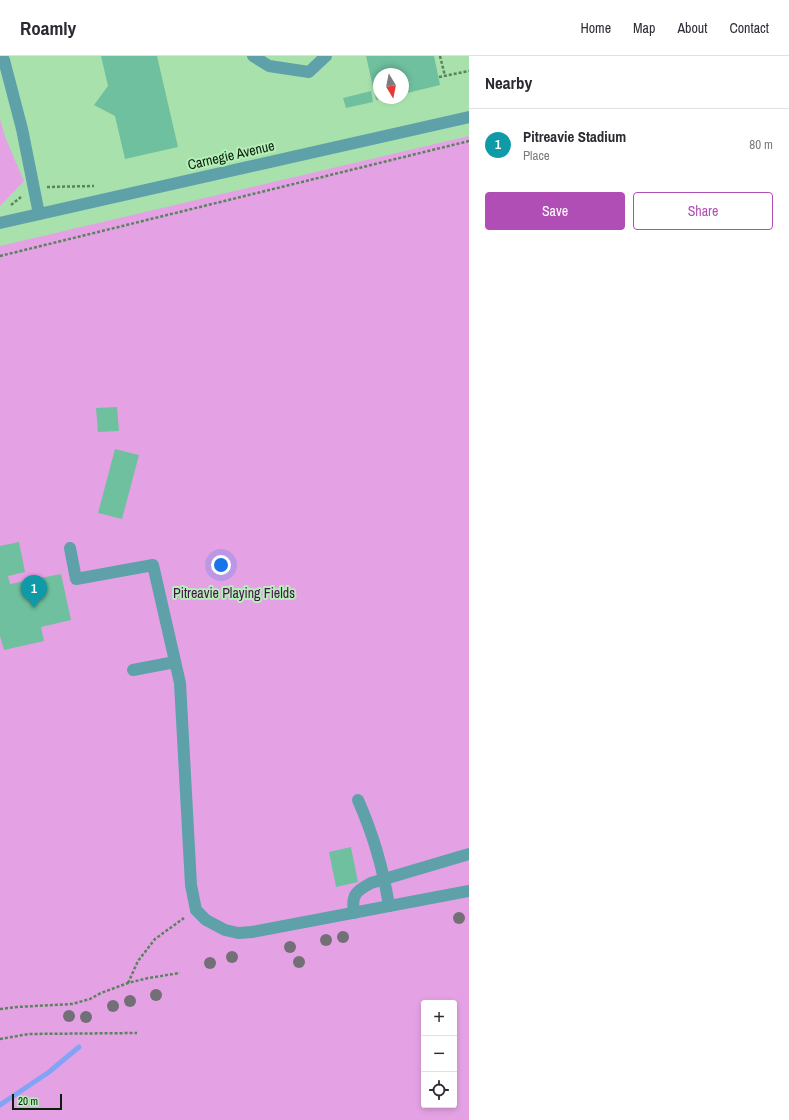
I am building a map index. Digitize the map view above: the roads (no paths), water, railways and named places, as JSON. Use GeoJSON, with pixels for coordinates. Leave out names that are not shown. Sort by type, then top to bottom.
{"type":"FeatureCollection","features":[{"type":"Feature","properties":{"kind":"street"},"geometry":{"type":"LineString","coordinates":[[253,56],[269,66],[309,72],[325,56]]}},
{"type":"Feature","properties":{"kind":"street"},"geometry":{"type":"LineString","coordinates":[[4,60],[22,129],[39,214]]}},
{"type":"Feature","properties":{"kind":"street","name":"Carnegie Avenue"},"geometry":{"type":"LineString","coordinates":[[0,224],[469,117]]}},
{"type":"Feature","properties":{"kind":"street"},"geometry":{"type":"LineString","coordinates":[[70,548],[76,579],[153,565],[180,683],[191,885],[196,910],[206,920],[225,930],[238,933],[252,932],[469,891]]}},
{"type":"Feature","properties":{"kind":"street"},"geometry":{"type":"LineString","coordinates":[[132,670],[175,662]]}},
{"type":"Feature","properties":{"kind":"street"},"geometry":{"type":"LineString","coordinates":[[358,800],[376,847],[389,906]]}},
{"type":"Feature","properties":{"kind":"street"},"geometry":{"type":"LineString","coordinates":[[354,913],[353,899],[355,894],[361,888],[384,878],[469,854]]}},
{"type":"Feature","properties":{"kind":"waterway"},"geometry":{"type":"LineString","coordinates":[[0,1105],[49,1072],[79,1047]]}},
{"type":"Feature","properties":{"kind":"place","name":"Pitreavie Stadium"},"geometry":{"type":"Point","coordinates":[34,608]}},
{"type":"Feature","properties":{"kind":"park label","name":"Pitreavie Playing Fields"},"geometry":{"type":"Point","coordinates":[234,593]}}]}
